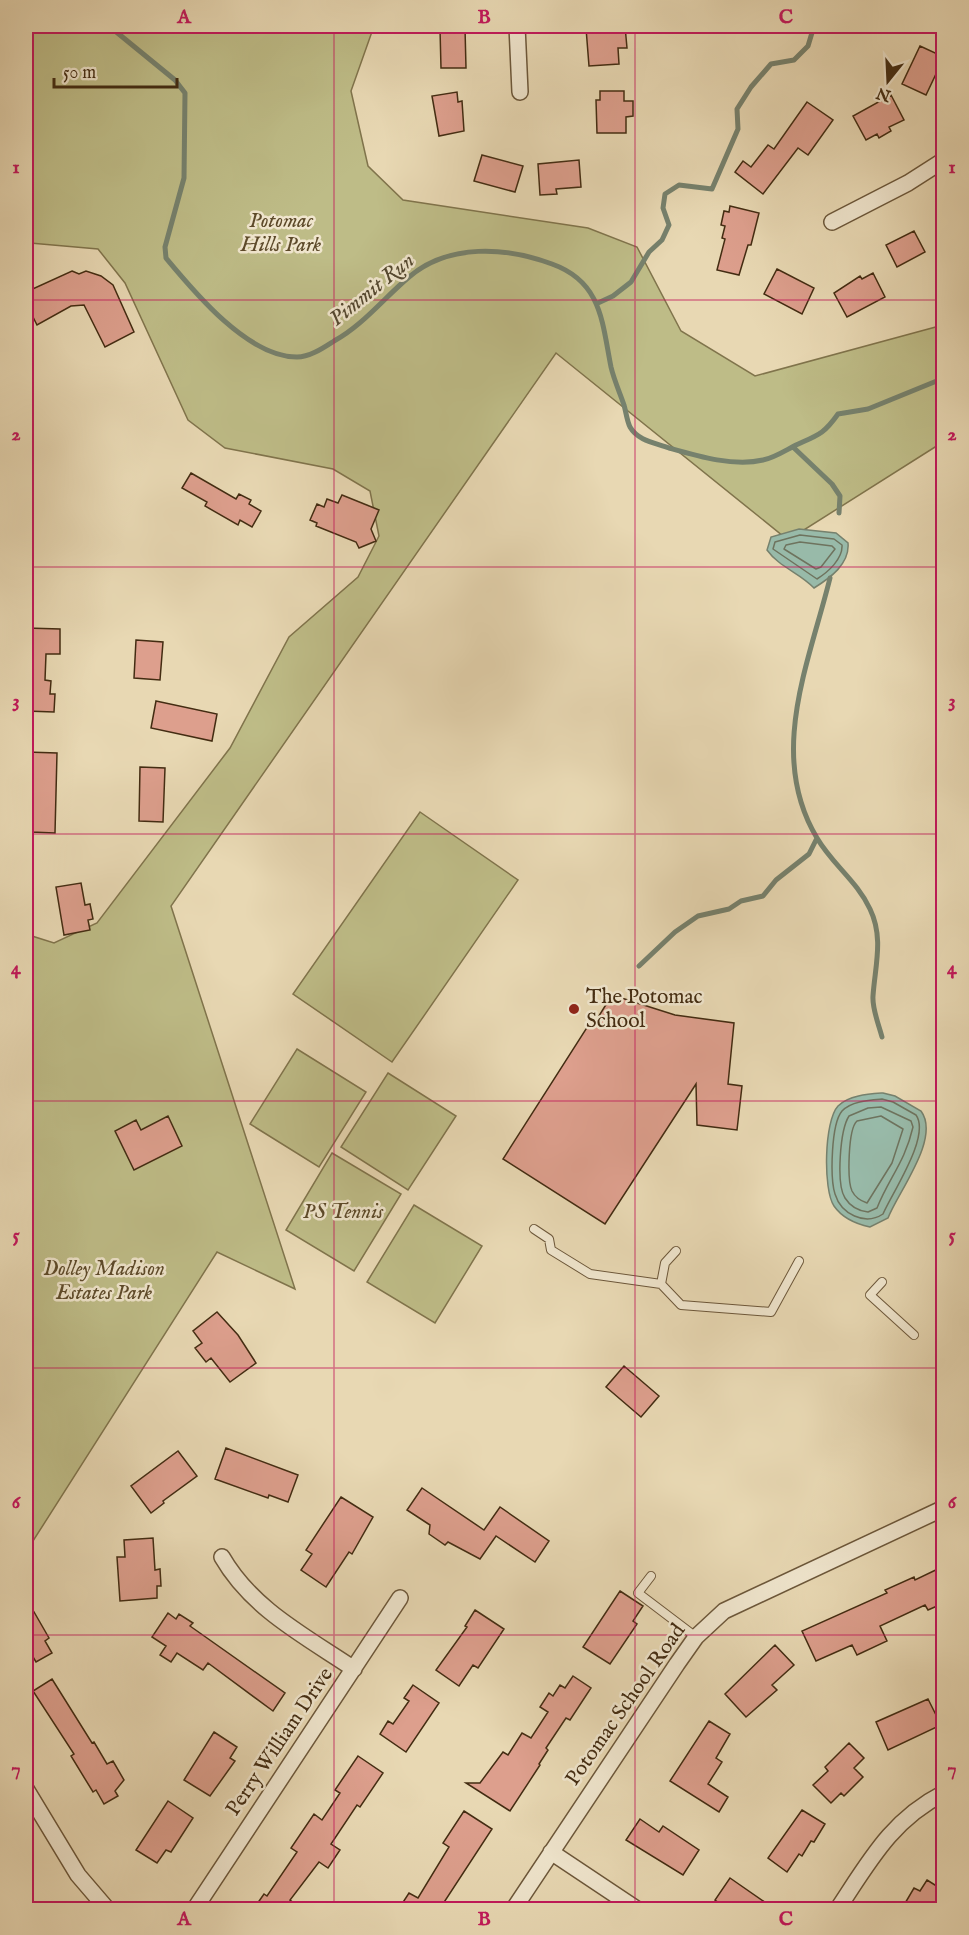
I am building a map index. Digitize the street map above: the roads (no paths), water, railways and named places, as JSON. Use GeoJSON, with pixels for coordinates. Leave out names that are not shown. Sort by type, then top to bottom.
{"type":"FeatureCollection","features":[{"type":"Feature","properties":{"kind":"street"},"geometry":{"type":"LineString","coordinates":[[517,26],[520,92]]}},
{"type":"Feature","properties":{"kind":"street"},"geometry":{"type":"LineString","coordinates":[[832,222],[908,183],[944,160]]}},
{"type":"Feature","properties":{"kind":"street","name":"Potomac School Road"},"geometry":{"type":"LineString","coordinates":[[513,1910],[696,1637],[729,1607],[944,1508]]}},
{"type":"Feature","properties":{"kind":"street"},"geometry":{"type":"LineString","coordinates":[[222,1557],[247,1593],[265,1609],[354,1669]]}},
{"type":"Feature","properties":{"kind":"street","name":"Perry William Drive"},"geometry":{"type":"LineString","coordinates":[[194,1910],[400,1598]]}},
{"type":"Feature","properties":{"kind":"street"},"geometry":{"type":"LineString","coordinates":[[26,1789],[78,1875],[108,1910]]}},
{"type":"Feature","properties":{"kind":"street"},"geometry":{"type":"LineString","coordinates":[[837,1910],[885,1838],[904,1818],[944,1793]]}},
{"type":"Feature","properties":{"kind":"street"},"geometry":{"type":"LineString","coordinates":[[551,1852],[638,1910]]}},
{"type":"Feature","properties":{"kind":"lane"},"geometry":{"type":"LineString","coordinates":[[534,1229],[549,1239],[551,1250],[590,1274],[661,1284],[681,1305],[771,1312],[799,1260]]}},
{"type":"Feature","properties":{"kind":"lane"},"geometry":{"type":"LineString","coordinates":[[661,1284],[665,1263],[676,1251]]}},
{"type":"Feature","properties":{"kind":"lane"},"geometry":{"type":"LineString","coordinates":[[882,1282],[870,1295],[914,1335]]}},
{"type":"Feature","properties":{"kind":"lane"},"geometry":{"type":"LineString","coordinates":[[651,1576],[638,1593],[696,1637]]}},
{"type":"Feature","properties":{"kind":"water"},"geometry":{"type":"Polygon","coordinates":[[[799,529],[836,533],[848,543],[846,557],[838,570],[814,588],[777,561],[767,550],[771,537],[799,529]]]}},
{"type":"Feature","properties":{"kind":"water"},"geometry":{"type":"Polygon","coordinates":[[[883,1093],[895,1096],[921,1111],[926,1122],[926,1135],[916,1165],[888,1218],[870,1227],[841,1214],[830,1198],[827,1171],[828,1140],[833,1114],[838,1106],[853,1097],[883,1093]]]}},
{"type":"Feature","properties":{"kind":"waterway","name":"Pimmit Run"},"geometry":{"type":"LineString","coordinates":[[26,45],[28,35],[37,26]]}},
{"type":"Feature","properties":{"kind":"waterway","name":"Pimmit Run"},"geometry":{"type":"LineString","coordinates":[[109,26],[175,80],[185,93],[184,178],[165,247],[166,258],[224,321],[242,335],[278,354],[297,357],[312,354],[345,335],[409,277],[425,266],[442,258],[478,251],[534,258],[569,272],[581,281],[597,305],[602,319],[612,372],[630,427],[642,438],[680,451],[728,461],[752,462],[767,459],[820,433],[838,414],[868,409],[944,378]]}},
{"type":"Feature","properties":{"kind":"waterway"},"geometry":{"type":"LineString","coordinates":[[598,303],[613,296],[631,282],[649,252],[662,240],[669,225],[663,208],[665,194],[679,185],[712,189],[738,129],[737,109],[751,87],[771,64],[794,60],[808,46],[814,26]]}},
{"type":"Feature","properties":{"kind":"waterway"},"geometry":{"type":"LineString","coordinates":[[793,447],[832,484],[840,496],[839,513]]}},
{"type":"Feature","properties":{"kind":"waterway"},"geometry":{"type":"LineString","coordinates":[[639,966],[675,932],[698,916],[729,909],[741,901],[763,896],[776,880],[809,854],[817,838],[802,806],[795,774],[794,742],[803,676],[830,578]]}},
{"type":"Feature","properties":{"kind":"waterway"},"geometry":{"type":"LineString","coordinates":[[817,838],[865,899],[874,920],[878,952],[873,1001],[882,1037]]}},
{"type":"Feature","properties":{"kind":"place","name":"The Potomac School"},"geometry":{"type":"Point","coordinates":[574,1009]}},
{"type":"Feature","properties":{"kind":"park label","name":"Potomac Hills Park"},"geometry":{"type":"Point","coordinates":[281,233]}},
{"type":"Feature","properties":{"kind":"park label","name":"PS Tennis"},"geometry":{"type":"Point","coordinates":[343,1212]}},
{"type":"Feature","properties":{"kind":"park label","name":"Dolley Madison Estates Park"},"geometry":{"type":"Point","coordinates":[104,1281]}}]}
